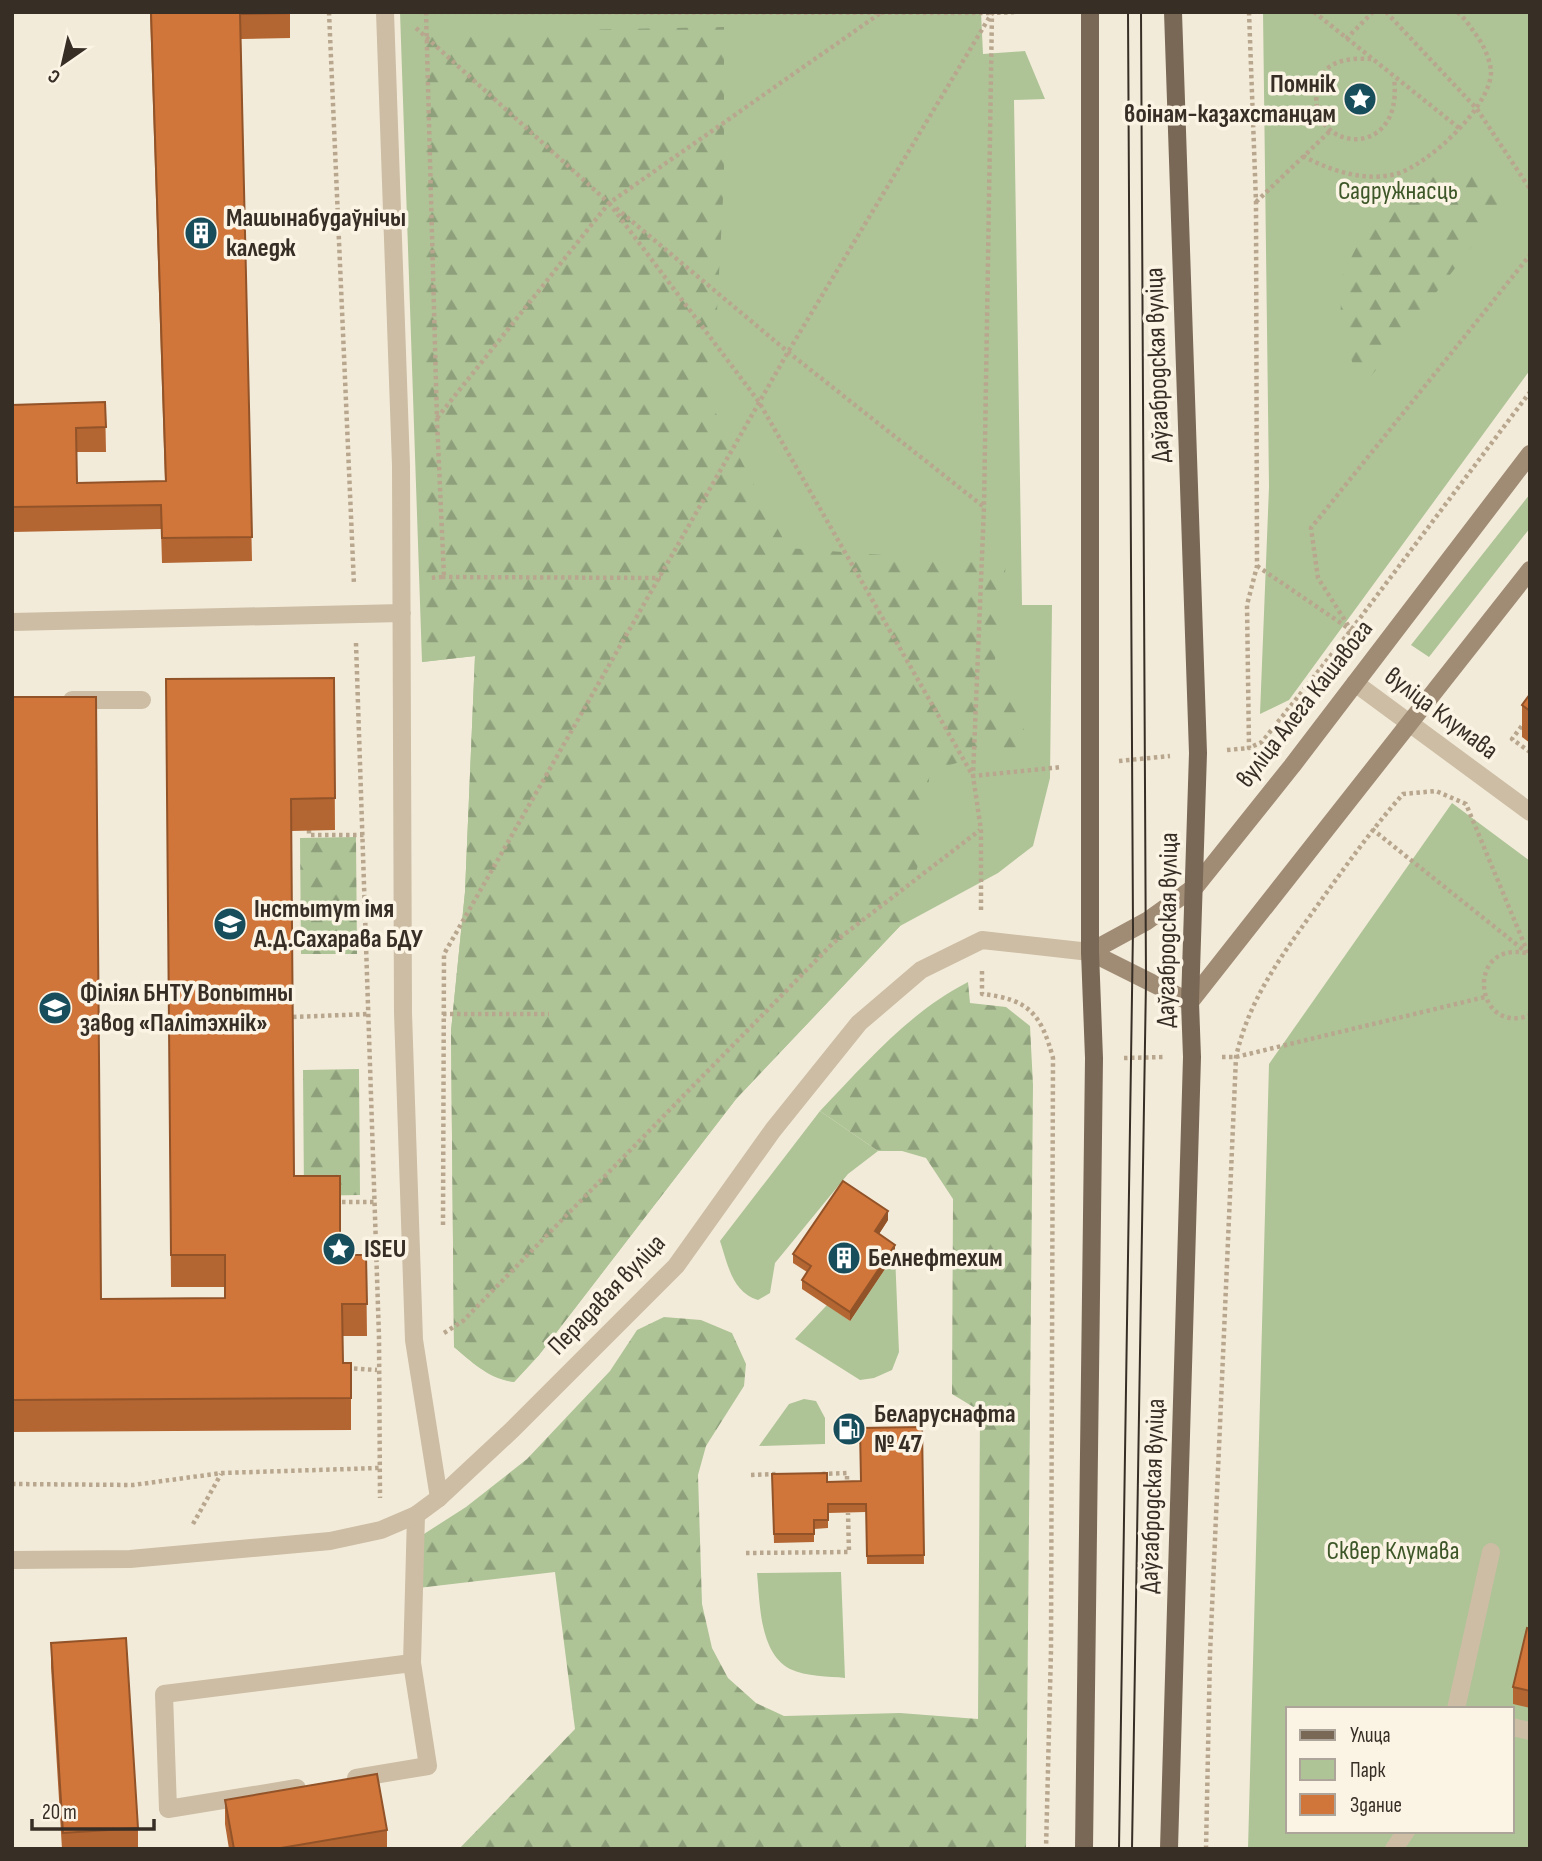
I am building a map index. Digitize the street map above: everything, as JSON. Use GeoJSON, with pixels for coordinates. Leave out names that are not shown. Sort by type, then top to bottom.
{"type":"FeatureCollection","features":[{"type":"Feature","properties":{"kind":"main road"},"geometry":{"type":"LineString","coordinates":[[1084,1849],[1094,1058],[1090,952],[1090,12]]}},
{"type":"Feature","properties":{"kind":"main road","name":"Даўгабродская вуліца"},"geometry":{"type":"LineString","coordinates":[[1169,1849],[1198,753],[1172,12]]}},
{"type":"Feature","properties":{"kind":"main road","name":"вуліца Алега Кашавога"},"geometry":{"type":"LineString","coordinates":[[1090,952],[1147,921],[1196,886],[1530,454]]}},
{"type":"Feature","properties":{"kind":"main road"},"geometry":{"type":"LineString","coordinates":[[1190,1002],[1530,570]]}},
{"type":"Feature","properties":{"kind":"main road","name":"Перадавая вуліца"},"geometry":{"type":"LineString","coordinates":[[1090,952],[1190,1002]]}},
{"type":"Feature","properties":{"kind":"street"},"geometry":{"type":"LineString","coordinates":[[385,12],[401,466],[403,1013],[414,1340],[439,1498]]}},
{"type":"Feature","properties":{"kind":"street"},"geometry":{"type":"LineString","coordinates":[[12,622],[402,613]]}},
{"type":"Feature","properties":{"kind":"street","name":"вуліца Клумава"},"geometry":{"type":"LineString","coordinates":[[1355,683],[1530,812]]}},
{"type":"Feature","properties":{"kind":"street"},"geometry":{"type":"LineString","coordinates":[[51,701],[142,700]]}},
{"type":"Feature","properties":{"kind":"street","name":"Перадавая вуліца"},"geometry":{"type":"LineString","coordinates":[[12,1560],[176,1556],[330,1541],[381,1530],[416,1515],[439,1498],[513,1429],[676,1266],[773,1130],[859,1023],[921,970],[982,940],[1090,952]]}},
{"type":"Feature","properties":{"kind":"street"},"geometry":{"type":"LineString","coordinates":[[412,1663],[164,1693],[168,1809],[428,1766],[412,1663],[416,1515]]}},
{"type":"Feature","properties":{"kind":"street"},"geometry":{"type":"LineString","coordinates":[[1456,1707],[1491,1552]]}},
{"type":"Feature","properties":{"kind":"street"},"geometry":{"type":"LineString","coordinates":[[1394,1849],[1405,1833]]}},
{"type":"Feature","properties":{"kind":"path"},"geometry":{"type":"LineString","coordinates":[[329,12],[364,835],[379,1338],[377,1370],[381,1530]]}},
{"type":"Feature","properties":{"kind":"path"},"geometry":{"type":"LineString","coordinates":[[419,12],[1017,12]]}},
{"type":"Feature","properties":{"kind":"path"},"geometry":{"type":"LineString","coordinates":[[1249,12],[1256,202],[1257,566],[1247,605],[1249,748],[1262,742],[1351,630],[1530,392]]}},
{"type":"Feature","properties":{"kind":"path"},"geometry":{"type":"LineString","coordinates":[[1314,12],[1459,128]]}},
{"type":"Feature","properties":{"kind":"path"},"geometry":{"type":"LineString","coordinates":[[1346,39],[1373,12]]}},
{"type":"Feature","properties":{"kind":"path"},"geometry":{"type":"LineString","coordinates":[[1386,12],[1477,109],[1530,189]]}},
{"type":"Feature","properties":{"kind":"path"},"geometry":{"type":"LineString","coordinates":[[1303,156],[1337,172],[1364,176],[1397,174],[1435,154],[1477,109],[1491,73],[1482,42],[1457,12]]}},
{"type":"Feature","properties":{"kind":"path"},"geometry":{"type":"LineString","coordinates":[[426,13],[436,420],[444,577],[441,577]]}},
{"type":"Feature","properties":{"kind":"path"},"geometry":{"type":"LineString","coordinates":[[443,1239],[444,954],[788,352],[992,13]]}},
{"type":"Feature","properties":{"kind":"path"},"geometry":{"type":"LineString","coordinates":[[379,1338],[414,1340],[443,1333],[464,1321],[833,943],[981,830],[973,776],[984,507],[992,13]]}},
{"type":"Feature","properties":{"kind":"path"},"geometry":{"type":"LineString","coordinates":[[401,466],[610,203],[880,14]]}},
{"type":"Feature","properties":{"kind":"path"},"geometry":{"type":"LineString","coordinates":[[414,26],[425,33],[610,203],[788,352],[984,507]]}},
{"type":"Feature","properties":{"kind":"path"},"geometry":{"type":"LineString","coordinates":[[1371,59],[1354,58],[1334,64],[1322,75],[1314,95],[1320,121],[1338,136],[1358,140],[1380,132],[1394,111],[1394,78]]}},
{"type":"Feature","properties":{"kind":"path"},"geometry":{"type":"LineString","coordinates":[[1256,202],[1331,130]]}},
{"type":"Feature","properties":{"kind":"path"},"geometry":{"type":"LineString","coordinates":[[610,203],[759,402],[973,776]]}},
{"type":"Feature","properties":{"kind":"path"},"geometry":{"type":"LineString","coordinates":[[1351,630],[1318,578],[1311,528],[1530,256]]}},
{"type":"Feature","properties":{"kind":"path"},"geometry":{"type":"LineString","coordinates":[[1257,566],[1351,630]]}},
{"type":"Feature","properties":{"kind":"path"},"geometry":{"type":"LineString","coordinates":[[426,590],[426,578],[441,577],[661,578]]}},
{"type":"Feature","properties":{"kind":"path"},"geometry":{"type":"LineString","coordinates":[[1530,715],[1512,739],[1530,752]]}},
{"type":"Feature","properties":{"kind":"path"},"geometry":{"type":"LineString","coordinates":[[1206,1849],[1210,1654],[1236,1057],[1243,1025],[1265,979],[1372,828],[1403,794],[1436,791],[1466,804],[1529,954]]}},
{"type":"Feature","properties":{"kind":"path"},"geometry":{"type":"LineString","coordinates":[[1372,828],[1529,954]]}},
{"type":"Feature","properties":{"kind":"path"},"geometry":{"type":"LineString","coordinates":[[309,830],[309,835],[364,835]]}},
{"type":"Feature","properties":{"kind":"path"},"geometry":{"type":"LineString","coordinates":[[1529,954],[1507,952],[1490,964],[1482,986],[1485,997],[1500,1014],[1511,1018],[1530,1015]]}},
{"type":"Feature","properties":{"kind":"path"},"geometry":{"type":"LineString","coordinates":[[982,994],[1007,997],[1032,1010],[1045,1030],[1053,1059],[1051,1650],[1046,1849]]}},
{"type":"Feature","properties":{"kind":"path"},"geometry":{"type":"LineString","coordinates":[[1053,1059],[1236,1057],[1485,997]]}},
{"type":"Feature","properties":{"kind":"path"},"geometry":{"type":"LineString","coordinates":[[293,1017],[369,1014]]}},
{"type":"Feature","properties":{"kind":"path"},"geometry":{"type":"LineString","coordinates":[[443,1014],[549,1014]]}},
{"type":"Feature","properties":{"kind":"path"},"geometry":{"type":"LineString","coordinates":[[327,1202],[375,1202]]}},
{"type":"Feature","properties":{"kind":"path"},"geometry":{"type":"LineString","coordinates":[[443,1320],[443,1333]]}},
{"type":"Feature","properties":{"kind":"path"},"geometry":{"type":"LineString","coordinates":[[342,1368],[377,1370]]}},
{"type":"Feature","properties":{"kind":"path"},"geometry":{"type":"LineString","coordinates":[[12,1484],[133,1485],[222,1473],[379,1468]]}},
{"type":"Feature","properties":{"kind":"path"},"geometry":{"type":"LineString","coordinates":[[176,1556],[222,1473]]}},
{"type":"Feature","properties":{"kind":"path"},"geometry":{"type":"LineString","coordinates":[[820,1474],[847,1473],[848,1490]]}},
{"type":"Feature","properties":{"kind":"path"},"geometry":{"type":"LineString","coordinates":[[751,1475],[792,1474]]}},
{"type":"Feature","properties":{"kind":"path"},"geometry":{"type":"LineString","coordinates":[[746,1553],[849,1552],[848,1513]]}},
{"type":"Feature","properties":{"kind":"path"},"geometry":{"type":"LineString","coordinates":[[792,1542],[793,1553]]}},
{"type":"Feature","properties":{"kind":"green space"},"geometry":{"type":"Polygon","coordinates":[[[400,12],[981,12],[983,54],[1025,51],[1045,99],[1014,100],[1022,605],[1052,605],[1050,778],[1033,846],[998,873],[900,926],[736,1099],[539,1355],[514,1382],[489,1373],[454,1347],[451,1031],[465,892],[475,656],[422,662],[400,12]]]}},
{"type":"Feature","properties":{"kind":"green space","name":"Садружнасць"},"geometry":{"type":"Polygon","coordinates":[[[1263,12],[1530,12],[1530,370],[1289,700],[1260,714],[1269,487],[1263,12]]]}},
{"type":"Feature","properties":{"kind":"green space"},"geometry":{"type":"Polygon","coordinates":[[[724,27],[724,180],[712,406],[788,548],[1006,564],[995,660],[1030,744],[930,770],[921,855],[900,926],[736,1099],[539,1355],[514,1382],[489,1374],[454,1347],[451,1031],[465,892],[475,656],[422,662],[425,33],[724,27]]]}},
{"type":"Feature","properties":{"kind":"green space"},"geometry":{"type":"Polygon","coordinates":[[[1439,171],[1476,175],[1512,195],[1361,389],[1340,325],[1342,276],[1360,240],[1439,171]]]}},
{"type":"Feature","properties":{"kind":"green space"},"geometry":{"type":"Polygon","coordinates":[[[1530,494],[1530,528],[1429,657],[1411,645],[1530,494]]]}},
{"type":"Feature","properties":{"kind":"green space","name":"Сквер Клумава"},"geometry":{"type":"Polygon","coordinates":[[[1452,803],[1530,861],[1530,1849],[1248,1849],[1269,1064],[1452,803]]]}},
{"type":"Feature","properties":{"kind":"green space"},"geometry":{"type":"Polygon","coordinates":[[[356,837],[357,954],[301,954],[300,838],[356,837]]]}},
{"type":"Feature","properties":{"kind":"green space"},"geometry":{"type":"Polygon","coordinates":[[[968,982],[970,1003],[1006,1007],[1030,1026],[1033,1085],[1026,1849],[459,1849],[575,1729],[555,1572],[418,1588],[413,1541],[466,1507],[527,1459],[610,1371],[637,1330],[664,1317],[701,1320],[732,1333],[746,1364],[744,1386],[706,1446],[698,1475],[702,1604],[712,1648],[728,1678],[756,1703],[784,1716],[900,1713],[978,1719],[980,1411],[952,1394],[953,1199],[926,1158],[902,1151],[878,1151],[820,1111],[871,1057],[907,1024],[946,994],[968,982]]]}},
{"type":"Feature","properties":{"kind":"green space"},"geometry":{"type":"Polygon","coordinates":[[[359,1069],[360,1195],[304,1196],[303,1070],[359,1069]]]}},
{"type":"Feature","properties":{"kind":"green space"},"geometry":{"type":"Polygon","coordinates":[[[820,1111],[878,1151],[848,1174],[775,1263],[770,1293],[758,1300],[742,1291],[737,1284],[720,1241],[820,1111]]]}},
{"type":"Feature","properties":{"kind":"green space"},"geometry":{"type":"Polygon","coordinates":[[[895,1254],[899,1352],[892,1370],[874,1378],[860,1380],[795,1339],[827,1305],[850,1321],[895,1254]]]}},
{"type":"Feature","properties":{"kind":"green space"},"geometry":{"type":"Polygon","coordinates":[[[804,1399],[816,1401],[825,1418],[825,1444],[759,1446],[789,1404],[804,1399]]]}},
{"type":"Feature","properties":{"kind":"green space"},"geometry":{"type":"Polygon","coordinates":[[[841,1572],[845,1678],[796,1672],[780,1661],[767,1639],[757,1573],[841,1572]]]}},
{"type":"Feature","properties":{"kind":"building","name":"Машынабудаўнічы каледж"},"geometry":{"type":"Polygon","coordinates":[[[151,12],[290,12],[240,14],[252,537],[162,538],[161,505],[12,507],[12,405],[105,402],[106,427],[76,428],[77,483],[166,481],[151,12]]]}},
{"type":"Feature","properties":{"kind":"building"},"geometry":{"type":"Polygon","coordinates":[[[334,678],[335,798],[291,799],[294,1176],[340,1176],[340,1255],[366,1255],[367,1304],[342,1304],[343,1363],[351,1363],[351,1398],[12,1400],[12,697],[96,697],[101,1299],[225,1298],[225,1255],[171,1255],[166,679],[334,678]]]}},
{"type":"Feature","properties":{"kind":"building"},"geometry":{"type":"Polygon","coordinates":[[[1530,694],[1530,711],[1522,705],[1530,694]]]}},
{"type":"Feature","properties":{"kind":"building","name":"Белнефтехим"},"geometry":{"type":"Polygon","coordinates":[[[843,1181],[888,1211],[875,1231],[895,1245],[850,1312],[802,1280],[811,1266],[793,1254],[843,1181]]]}},
{"type":"Feature","properties":{"kind":"building"},"geometry":{"type":"Polygon","coordinates":[[[922,1427],[924,1555],[867,1556],[866,1504],[828,1504],[828,1520],[814,1520],[814,1534],[774,1534],[772,1474],[827,1473],[827,1482],[861,1481],[860,1428],[922,1427]]]}},
{"type":"Feature","properties":{"kind":"building"},"geometry":{"type":"Polygon","coordinates":[[[1527,1628],[1530,1629],[1530,1691],[1513,1687],[1527,1628]]]}},
{"type":"Feature","properties":{"kind":"building"},"geometry":{"type":"Polygon","coordinates":[[[126,1638],[138,1828],[63,1833],[51,1643],[126,1638]]]}},
{"type":"Feature","properties":{"kind":"building"},"geometry":{"type":"Polygon","coordinates":[[[377,1774],[387,1830],[275,1849],[234,1849],[225,1800],[377,1774]]]}},
{"type":"Feature","properties":{"kind":"tram line"},"geometry":{"type":"LineString","coordinates":[[1119,1849],[1133,929],[1128,12]]}},
{"type":"Feature","properties":{"kind":"tram line"},"geometry":{"type":"LineString","coordinates":[[1132,1849],[1146,981],[1141,12]]}},
{"type":"Feature","properties":{"kind":"place","name":"Помнік воінам-казахстанцам"},"geometry":{"type":"Point","coordinates":[1360,99]}},
{"type":"Feature","properties":{"kind":"place","name":"Машынабудаўнічы каледж"},"geometry":{"type":"Point","coordinates":[201,233]}},
{"type":"Feature","properties":{"kind":"place","name":"Інстытут імя А.Д.Сахарава БДУ"},"geometry":{"type":"Point","coordinates":[230,924]}},
{"type":"Feature","properties":{"kind":"place","name":"Філіял БНТУ Вопытны завод «Палітэхнік»"},"geometry":{"type":"Point","coordinates":[55,1008]}},
{"type":"Feature","properties":{"kind":"place","name":"ISEU"},"geometry":{"type":"Point","coordinates":[339,1249]}},
{"type":"Feature","properties":{"kind":"place","name":"Белнефтехим"},"geometry":{"type":"Point","coordinates":[844,1258]}},
{"type":"Feature","properties":{"kind":"place","name":"Беларуснафта № 47"},"geometry":{"type":"Point","coordinates":[849,1429]}}]}
